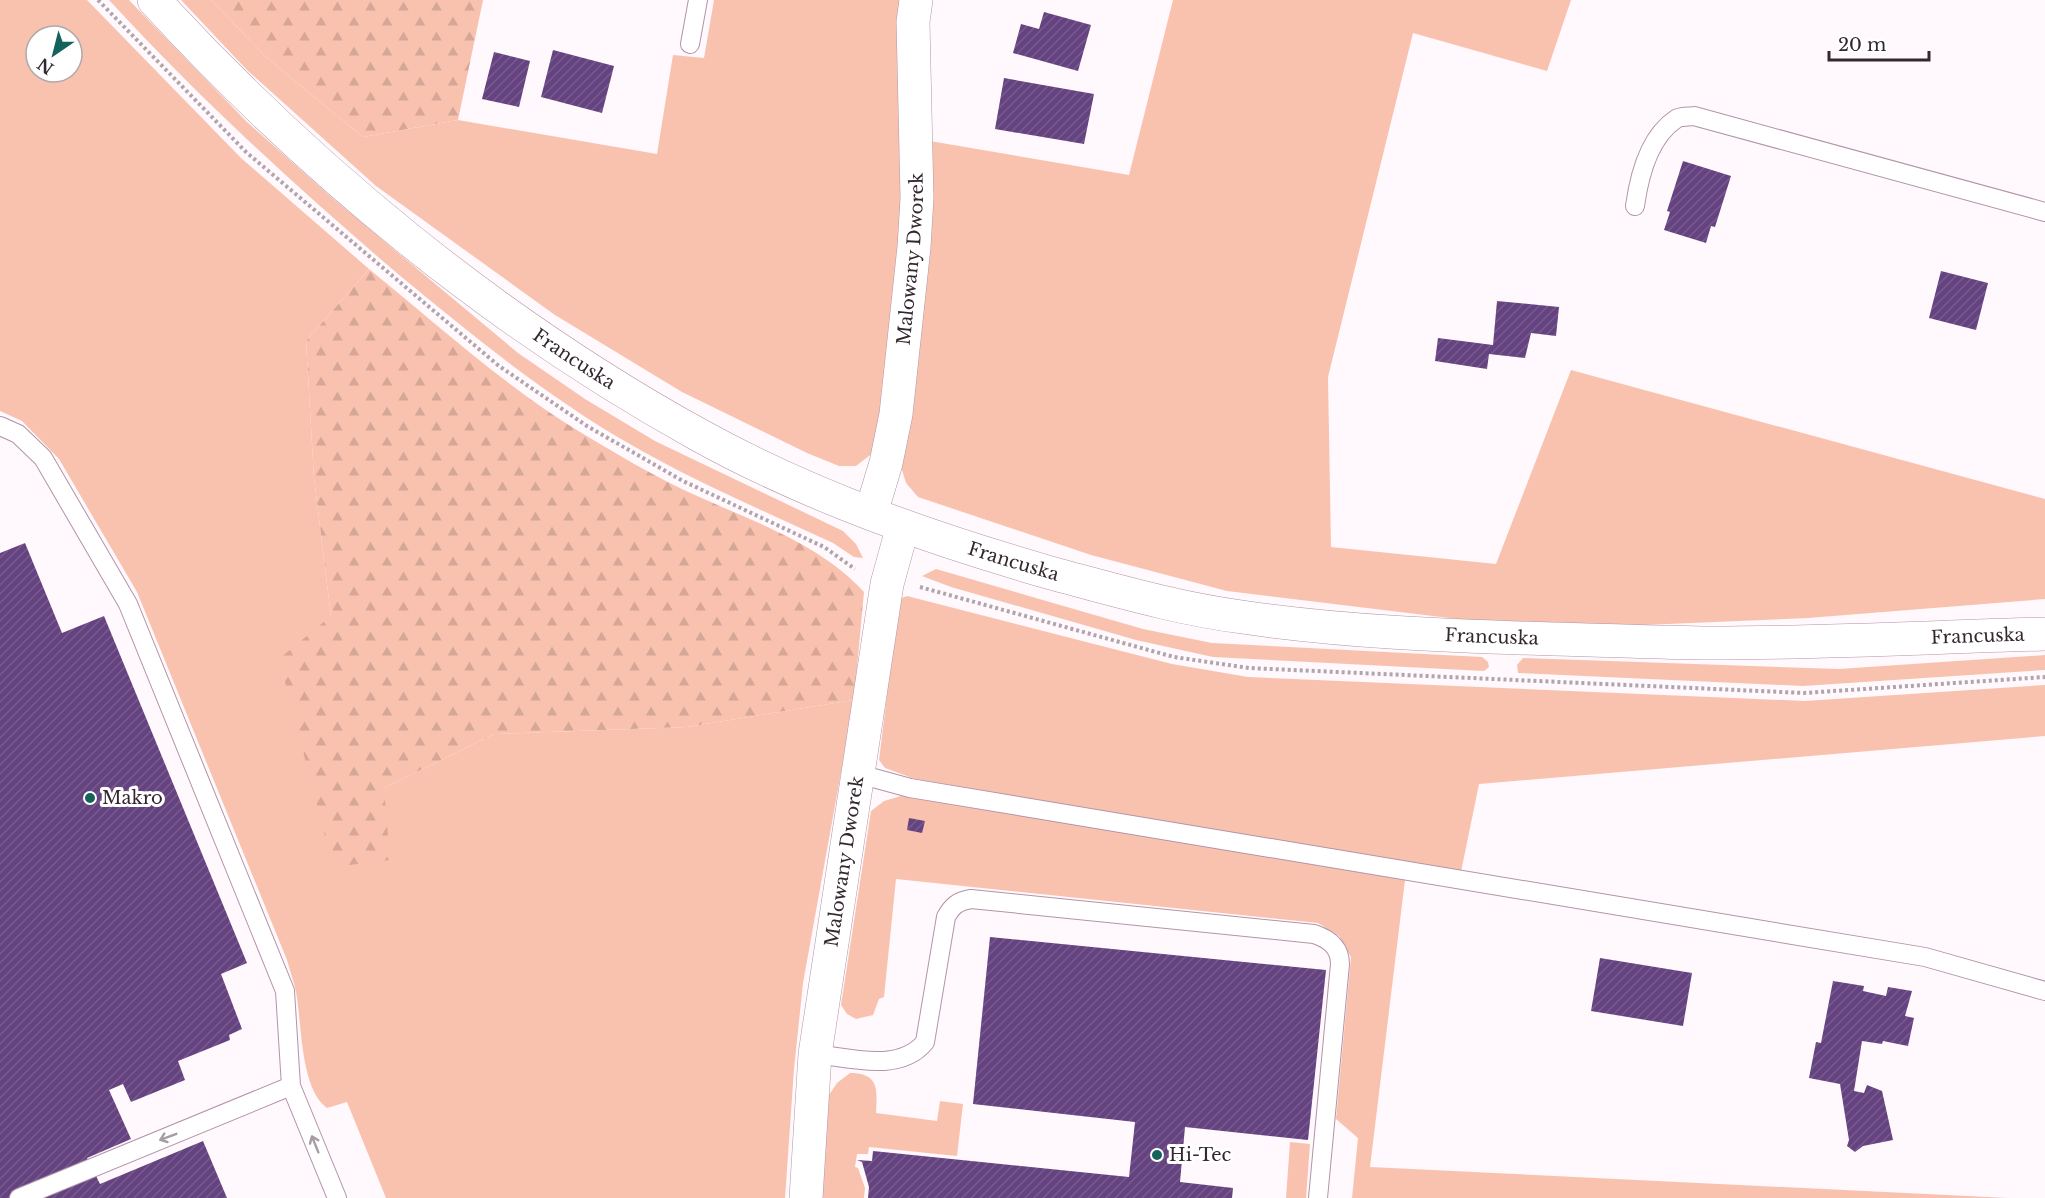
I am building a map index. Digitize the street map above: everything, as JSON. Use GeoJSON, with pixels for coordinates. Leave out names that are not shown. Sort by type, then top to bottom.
{"type":"FeatureCollection","features":[{"type":"Feature","properties":{"kind":"street","name":"Francuska"},"geometry":{"type":"LineString","coordinates":[[154,0],[264,112],[358,197],[516,320],[647,405],[703,437],[776,473],[903,526],[996,557],[1109,589],[1236,617],[1357,630],[1489,637],[1710,643],[2045,634]]}},
{"type":"Feature","properties":{"kind":"street","name":"Malowany Dworek"},"geometry":{"type":"LineString","coordinates":[[871,513],[886,463],[896,414],[914,247],[917,198],[913,22],[916,0]]}},
{"type":"Feature","properties":{"kind":"street","name":"Malowany Dworek"},"geometry":{"type":"LineString","coordinates":[[806,1198],[815,1054],[886,584],[903,526]]}},
{"type":"Feature","properties":{"kind":"lane"},"geometry":{"type":"LineString","coordinates":[[690,44],[698,0]]}},
{"type":"Feature","properties":{"kind":"lane"},"geometry":{"type":"LineString","coordinates":[[1635,206],[1640,174],[1659,137],[1677,118],[1694,117],[2045,212]]}},
{"type":"Feature","properties":{"kind":"lane"},"geometry":{"type":"LineString","coordinates":[[0,426],[18,434],[43,458],[128,604],[285,991],[291,1086],[337,1198]]}},
{"type":"Feature","properties":{"kind":"lane"},"geometry":{"type":"LineString","coordinates":[[859,774],[910,788],[1925,957],[2045,991]]}},
{"type":"Feature","properties":{"kind":"lane"},"geometry":{"type":"LineString","coordinates":[[815,1054],[877,1061],[901,1059],[918,1051],[925,1042],[946,917],[951,908],[961,901],[971,899],[1314,934],[1334,945],[1340,953],[1318,1198]]}},
{"type":"Feature","properties":{"kind":"lane"},"geometry":{"type":"LineString","coordinates":[[19,1198],[291,1086]]}},
{"type":"Feature","properties":{"kind":"path"},"geometry":{"type":"LineString","coordinates":[[98,0],[246,152],[500,366],[587,426],[674,476],[824,547],[849,564],[867,581],[908,588],[922,587],[1174,657],[1249,668],[1803,693],[2045,677]]}},
{"type":"Feature","properties":{"kind":"green space"},"geometry":{"type":"Polygon","coordinates":[[[0,0],[87,0],[241,158],[369,269],[306,341],[314,478],[331,616],[384,788],[494,734],[687,727],[854,700],[803,983],[785,1198],[386,1198],[347,1102],[327,1108],[318,1099],[312,1086],[304,1054],[296,992],[287,960],[137,592],[59,459],[22,421],[0,411],[0,0]]]}},
{"type":"Feature","properties":{"kind":"green space"},"geometry":{"type":"Polygon","coordinates":[[[109,0],[129,0],[247,122],[330,196],[518,353],[585,399],[655,441],[843,531],[856,544],[863,558],[854,557],[833,543],[683,473],[603,428],[542,388],[398,274],[323,209],[213,107],[109,0]]]}},
{"type":"Feature","properties":{"kind":"green space"},"geometry":{"type":"Polygon","coordinates":[[[181,0],[211,0],[266,57],[363,137],[458,120],[657,154],[673,55],[704,58],[714,0],[906,0],[906,245],[874,452],[856,466],[839,466],[807,453],[682,392],[555,315],[376,186],[247,70],[181,0]]]}},
{"type":"Feature","properties":{"kind":"green space"},"geometry":{"type":"Polygon","coordinates":[[[211,0],[483,0],[458,120],[363,137],[266,57],[211,0]]]}},
{"type":"Feature","properties":{"kind":"green space"},"geometry":{"type":"Polygon","coordinates":[[[1173,0],[1571,0],[1547,71],[1413,33],[1328,377],[1331,547],[1496,564],[1571,370],[2045,499],[2045,599],[1808,618],[1621,626],[1474,621],[1227,591],[1091,555],[918,497],[906,483],[901,467],[924,140],[1129,175],[1173,0]]]}},
{"type":"Feature","properties":{"kind":"green space"},"geometry":{"type":"Polygon","coordinates":[[[369,269],[474,356],[557,417],[659,477],[803,545],[846,574],[864,592],[854,700],[687,727],[494,734],[384,788],[390,860],[333,867],[279,659],[331,616],[314,478],[306,341],[369,269]]]}},
{"type":"Feature","properties":{"kind":"green space"},"geometry":{"type":"Polygon","coordinates":[[[936,569],[1143,629],[1212,643],[1482,657],[1488,662],[1489,667],[1484,671],[1213,657],[1136,640],[951,587],[922,576],[936,569]]]}},
{"type":"Feature","properties":{"kind":"green space"},"geometry":{"type":"Polygon","coordinates":[[[907,596],[1172,664],[1248,677],[1805,701],[2045,685],[2045,736],[1479,784],[1461,872],[915,779],[885,768],[879,760],[899,599],[907,596]]]}},
{"type":"Feature","properties":{"kind":"green space"},"geometry":{"type":"Polygon","coordinates":[[[2045,655],[2045,670],[1803,686],[1518,673],[1517,665],[1523,658],[1839,669],[2045,655]]]}},
{"type":"Feature","properties":{"kind":"green space"},"geometry":{"type":"Polygon","coordinates":[[[901,796],[1405,880],[1370,1167],[2008,1198],[1352,1198],[1358,1138],[1336,1119],[1351,957],[1339,936],[1318,923],[896,879],[884,997],[879,999],[873,1015],[856,1019],[847,1014],[841,1005],[871,811],[884,801],[901,796]]]}},
{"type":"Feature","properties":{"kind":"green space"},"geometry":{"type":"Polygon","coordinates":[[[850,1073],[867,1076],[872,1080],[877,1097],[876,1113],[937,1121],[940,1101],[963,1104],[957,1156],[869,1147],[868,1154],[857,1154],[855,1167],[858,1168],[865,1188],[864,1198],[822,1198],[827,1098],[837,1083],[850,1073]]]}},
{"type":"Feature","properties":{"kind":"green space"},"geometry":{"type":"Polygon","coordinates":[[[1290,1142],[1310,1144],[1306,1198],[1286,1198],[1290,1142]]]}},
{"type":"Feature","properties":{"kind":"building"},"geometry":{"type":"Polygon","coordinates":[[[1044,12],[1091,25],[1078,71],[1013,53],[1021,24],[1039,29],[1044,12]]]}},
{"type":"Feature","properties":{"kind":"building"},"geometry":{"type":"Polygon","coordinates":[[[553,50],[614,66],[602,113],[541,97],[553,50]]]}},
{"type":"Feature","properties":{"kind":"building"},"geometry":{"type":"Polygon","coordinates":[[[494,52],[530,61],[519,107],[482,99],[494,52]]]}},
{"type":"Feature","properties":{"kind":"building"},"geometry":{"type":"Polygon","coordinates":[[[1004,78],[1094,94],[1084,144],[995,129],[1004,78]]]}},
{"type":"Feature","properties":{"kind":"building"},"geometry":{"type":"Polygon","coordinates":[[[1683,161],[1731,176],[1715,227],[1711,226],[1706,243],[1664,230],[1670,212],[1667,211],[1683,161]]]}},
{"type":"Feature","properties":{"kind":"building"},"geometry":{"type":"Polygon","coordinates":[[[1941,271],[1988,283],[1976,330],[1929,318],[1941,271]]]}},
{"type":"Feature","properties":{"kind":"building"},"geometry":{"type":"Polygon","coordinates":[[[1497,301],[1559,307],[1556,336],[1531,333],[1525,358],[1489,354],[1487,369],[1435,361],[1438,338],[1493,345],[1497,301]]]}},
{"type":"Feature","properties":{"kind":"building","name":"Makro"},"geometry":{"type":"Polygon","coordinates":[[[25,543],[62,633],[104,616],[247,963],[221,974],[242,1029],[229,1035],[230,1040],[178,1061],[185,1080],[131,1102],[123,1084],[109,1090],[131,1139],[87,1158],[100,1184],[203,1141],[227,1198],[0,1198],[0,553],[25,543]]]}},
{"type":"Feature","properties":{"kind":"building"},"geometry":{"type":"Polygon","coordinates":[[[909,818],[925,821],[922,833],[907,830],[909,818]]]}},
{"type":"Feature","properties":{"kind":"building"},"geometry":{"type":"Polygon","coordinates":[[[990,937],[1326,970],[1308,1140],[1185,1127],[1180,1182],[1233,1188],[1232,1198],[868,1198],[869,1187],[862,1162],[857,1160],[872,1161],[873,1151],[1129,1177],[1135,1122],[973,1104],[990,937]]]}},
{"type":"Feature","properties":{"kind":"building"},"geometry":{"type":"Polygon","coordinates":[[[1600,958],[1692,973],[1683,1026],[1591,1011],[1600,958]]]}},
{"type":"Feature","properties":{"kind":"building"},"geometry":{"type":"Polygon","coordinates":[[[1833,981],[1864,986],[1863,991],[1886,996],[1888,987],[1912,991],[1905,1016],[1914,1018],[1908,1046],[1883,1041],[1882,1044],[1862,1041],[1854,1091],[1864,1093],[1867,1085],[1882,1091],[1893,1140],[1863,1146],[1855,1152],[1847,1146],[1849,1140],[1840,1084],[1809,1078],[1816,1042],[1821,1043],[1833,981]]]}},
{"type":"Feature","properties":{"kind":"place","name":"Makro"},"geometry":{"type":"Point","coordinates":[90,798]}},
{"type":"Feature","properties":{"kind":"place","name":"Hi-Tec"},"geometry":{"type":"Point","coordinates":[1157,1155]}}]}
